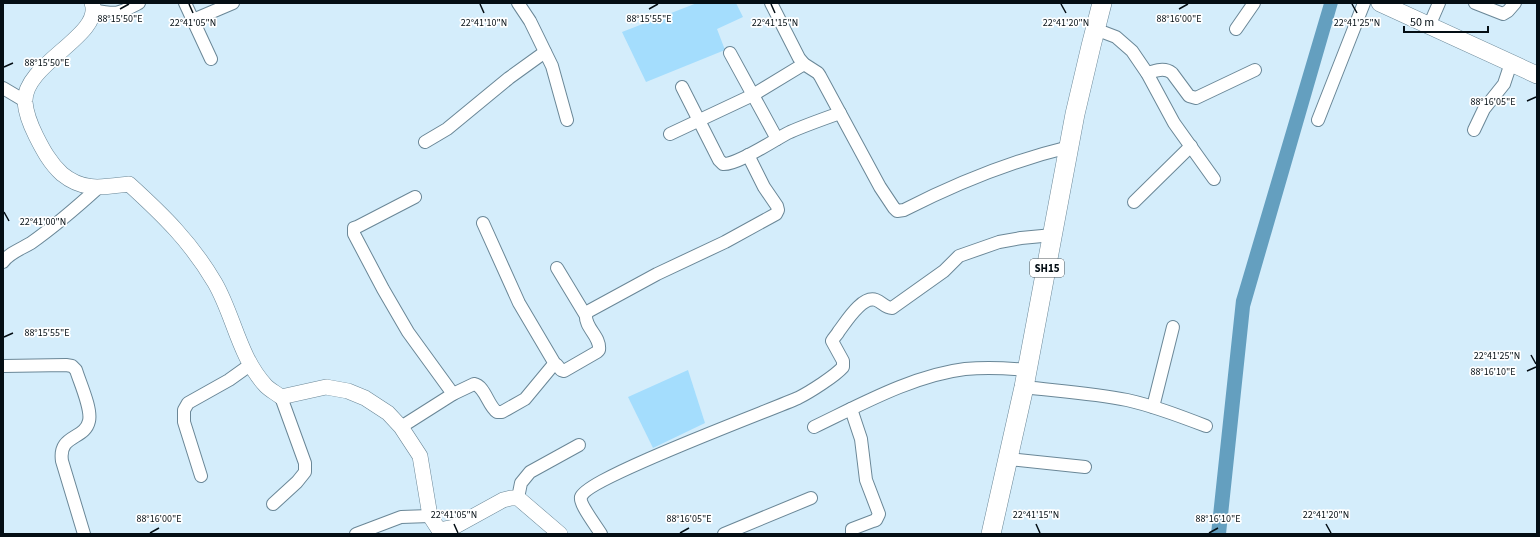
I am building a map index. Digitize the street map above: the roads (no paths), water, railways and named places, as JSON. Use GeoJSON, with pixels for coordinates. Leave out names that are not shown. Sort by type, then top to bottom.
{"type":"FeatureCollection","features":[{"type":"Feature","properties":{"kind":"main road","name":"SH15"},"geometry":{"type":"LineString","coordinates":[[991,534],[1025,379],[1070,147],[1075,114],[1102,3]]}},
{"type":"Feature","properties":{"kind":"main road"},"geometry":{"type":"LineString","coordinates":[[1380,3],[1537,75]]}},
{"type":"Feature","properties":{"kind":"street"},"geometry":{"type":"LineString","coordinates":[[139,3],[114,14],[93,6],[91,20],[77,37],[42,67],[28,89],[25,101],[30,125],[48,158],[62,174],[82,186],[99,187],[129,184],[168,220],[192,248],[215,283],[229,312],[247,360],[266,387],[281,396],[305,463],[305,472],[297,482],[273,504]]}},
{"type":"Feature","properties":{"kind":"street"},"geometry":{"type":"LineString","coordinates":[[185,3],[210,59]]}},
{"type":"Feature","properties":{"kind":"street"},"geometry":{"type":"LineString","coordinates":[[193,20],[233,3]]}},
{"type":"Feature","properties":{"kind":"street"},"geometry":{"type":"LineString","coordinates":[[518,3],[530,21],[545,52],[556,79],[567,120]]}},
{"type":"Feature","properties":{"kind":"street"},"geometry":{"type":"LineString","coordinates":[[771,3],[804,64],[820,76],[880,187],[897,211],[904,210],[996,168],[1026,158],[1070,147]]}},
{"type":"Feature","properties":{"kind":"street"},"geometry":{"type":"LineString","coordinates":[[1236,29],[1254,3]]}},
{"type":"Feature","properties":{"kind":"street"},"geometry":{"type":"LineString","coordinates":[[1318,120],[1364,3]]}},
{"type":"Feature","properties":{"kind":"street"},"geometry":{"type":"LineString","coordinates":[[1429,26],[1439,3]]}},
{"type":"Feature","properties":{"kind":"street"},"geometry":{"type":"LineString","coordinates":[[1475,3],[1503,14],[1515,3]]}},
{"type":"Feature","properties":{"kind":"street"},"geometry":{"type":"LineString","coordinates":[[1095,29],[1116,37],[1132,51],[1147,73],[1174,123],[1214,179]]}},
{"type":"Feature","properties":{"kind":"street"},"geometry":{"type":"LineString","coordinates":[[425,142],[447,129],[509,78],[545,52]]}},
{"type":"Feature","properties":{"kind":"street"},"geometry":{"type":"LineString","coordinates":[[730,53],[776,139]]}},
{"type":"Feature","properties":{"kind":"street"},"geometry":{"type":"LineString","coordinates":[[1474,130],[1484,109],[1504,84],[1511,63]]}},
{"type":"Feature","properties":{"kind":"street"},"geometry":{"type":"LineString","coordinates":[[670,134],[753,95],[804,64]]}},
{"type":"Feature","properties":{"kind":"street"},"geometry":{"type":"LineString","coordinates":[[1147,73],[1163,69],[1169,70],[1189,96],[1196,98],[1255,70]]}},
{"type":"Feature","properties":{"kind":"street"},"geometry":{"type":"LineString","coordinates":[[682,87],[721,162],[726,164],[748,155],[776,139],[805,126],[840,113]]}},
{"type":"Feature","properties":{"kind":"street"},"geometry":{"type":"LineString","coordinates":[[3,88],[25,101]]}},
{"type":"Feature","properties":{"kind":"street"},"geometry":{"type":"LineString","coordinates":[[1134,202],[1190,146]]}},
{"type":"Feature","properties":{"kind":"street"},"geometry":{"type":"LineString","coordinates":[[586,316],[586,314],[594,308],[657,274],[718,245],[776,214],[778,210],[777,206],[764,187],[748,155]]}},
{"type":"Feature","properties":{"kind":"street"},"geometry":{"type":"LineString","coordinates":[[3,262],[6,257],[30,243],[65,217],[99,187]]}},
{"type":"Feature","properties":{"kind":"street"},"geometry":{"type":"LineString","coordinates":[[415,197],[354,228],[354,234],[408,332],[453,394]]}},
{"type":"Feature","properties":{"kind":"street"},"geometry":{"type":"LineString","coordinates":[[483,223],[519,303],[555,364],[561,370],[566,370],[597,352],[599,350],[599,343],[588,324],[586,316],[556,268]]}},
{"type":"Feature","properties":{"kind":"street"},"geometry":{"type":"LineString","coordinates":[[601,534],[582,504],[581,497],[583,494],[598,484],[636,465],[736,422],[799,398],[815,388],[843,367],[843,361],[832,341],[851,313],[866,302],[876,300],[885,306],[892,308],[944,271],[959,256],[999,242],[1053,235]]}},
{"type":"Feature","properties":{"kind":"street"},"geometry":{"type":"LineString","coordinates":[[1153,407],[1173,327]]}},
{"type":"Feature","properties":{"kind":"street"},"geometry":{"type":"LineString","coordinates":[[3,366],[66,364],[72,366],[76,370],[90,412],[89,422],[85,428],[63,445],[61,453],[62,461],[84,534]]}},
{"type":"Feature","properties":{"kind":"street"},"geometry":{"type":"LineString","coordinates":[[401,427],[453,394],[476,384],[480,387],[492,409],[497,412],[502,412],[525,400],[555,364]]}},
{"type":"Feature","properties":{"kind":"street"},"geometry":{"type":"LineString","coordinates":[[201,476],[184,422],[184,410],[188,403],[229,380],[250,365]]}},
{"type":"Feature","properties":{"kind":"street"},"geometry":{"type":"LineString","coordinates":[[814,427],[887,392],[946,373],[965,369],[1004,368],[1025,379],[1128,400],[1169,412],[1206,426]]}},
{"type":"Feature","properties":{"kind":"street"},"geometry":{"type":"LineString","coordinates":[[281,396],[326,387],[348,391],[365,398],[388,413],[401,427],[420,456],[430,516],[439,532],[454,527],[503,500],[518,498],[560,534]]}},
{"type":"Feature","properties":{"kind":"street"},"geometry":{"type":"LineString","coordinates":[[851,409],[857,425],[863,450],[866,480],[879,514],[876,520],[852,528],[852,534]]}},
{"type":"Feature","properties":{"kind":"street"},"geometry":{"type":"LineString","coordinates":[[518,498],[521,483],[530,472],[579,445]]}},
{"type":"Feature","properties":{"kind":"street"},"geometry":{"type":"LineString","coordinates":[[1008,459],[1085,467]]}},
{"type":"Feature","properties":{"kind":"street"},"geometry":{"type":"LineString","coordinates":[[724,534],[811,498]]}},
{"type":"Feature","properties":{"kind":"street"},"geometry":{"type":"LineString","coordinates":[[356,534],[401,516],[430,516]]}}]}
